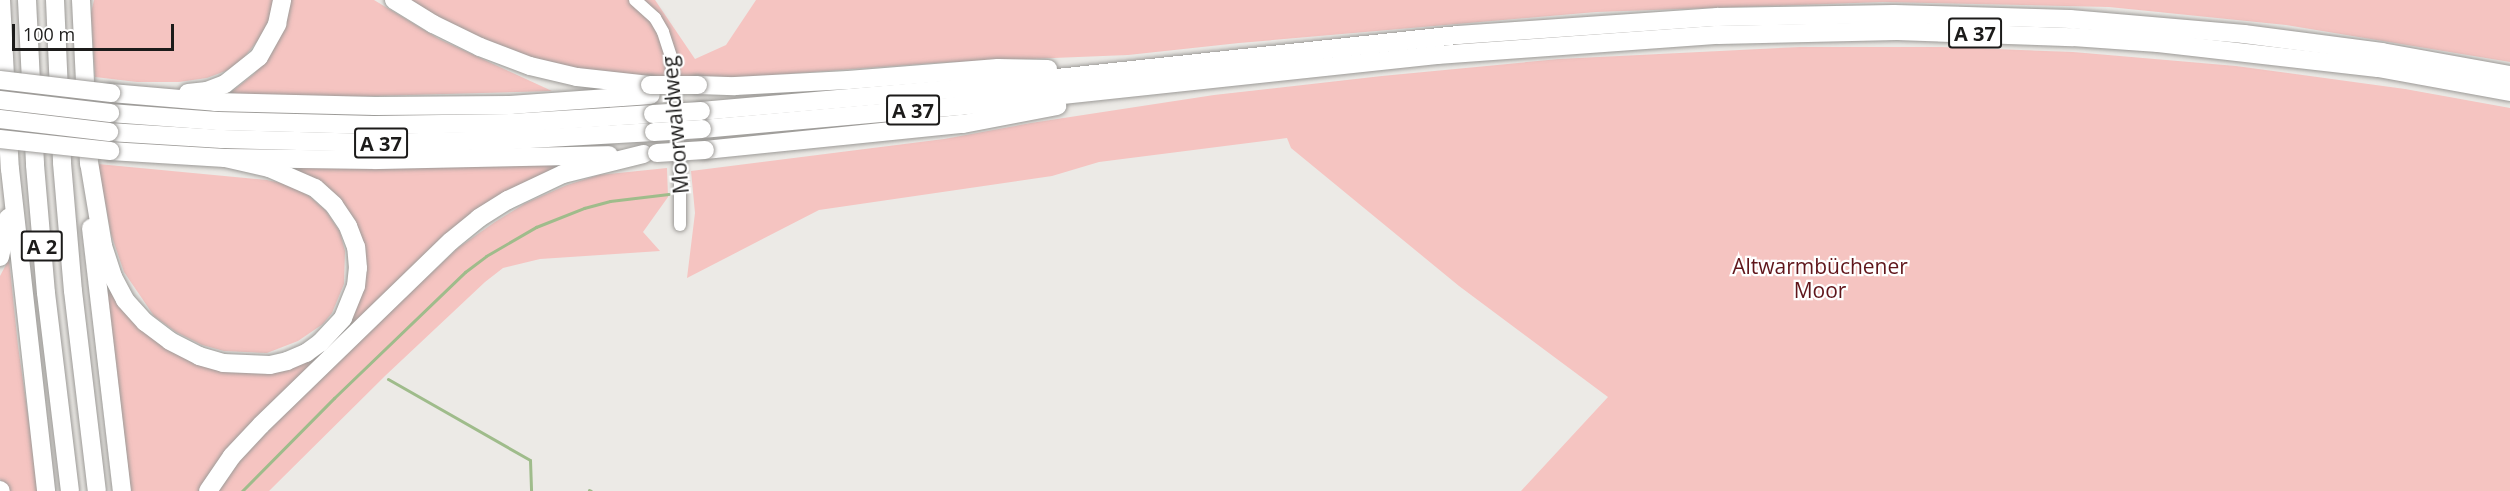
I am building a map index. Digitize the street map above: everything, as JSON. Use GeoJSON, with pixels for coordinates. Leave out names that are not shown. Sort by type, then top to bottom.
{"type":"FeatureCollection","features":[{"type":"Feature","properties":{"kind":"highway","name":"A 2"},"geometry":{"type":"LineString","coordinates":[[27,0],[35,165],[46,292],[70,491]]}},
{"type":"Feature","properties":{"kind":"highway","name":"A 2"},"geometry":{"type":"LineString","coordinates":[[55,0],[62,163],[73,291],[97,491]]}},
{"type":"Feature","properties":{"kind":"highway"},"geometry":{"type":"LineString","coordinates":[[135,94],[207,91],[242,73],[259,57],[269,43],[277,24],[282,0]]}},
{"type":"Feature","properties":{"kind":"highway"},"geometry":{"type":"LineString","coordinates":[[394,0],[442,29],[530,66],[650,90]]}},
{"type":"Feature","properties":{"kind":"highway"},"geometry":{"type":"LineString","coordinates":[[0,1],[9,169],[46,491]]}},
{"type":"Feature","properties":{"kind":"highway"},"geometry":{"type":"LineString","coordinates":[[80,2],[92,250],[122,491]]}},
{"type":"Feature","properties":{"kind":"highway","name":"A 37"},"geometry":{"type":"LineString","coordinates":[[701,120],[1116,70],[1447,36],[1717,17],[1894,14],[2070,19],[2244,33],[2382,52],[2510,75]]}},
{"type":"Feature","properties":{"kind":"highway","name":"A 37"},"geometry":{"type":"LineString","coordinates":[[0,119],[108,132],[222,139],[374,143],[512,141],[654,123],[959,106],[1304,67],[1561,44],[1718,35],[1897,31],[2073,37],[2179,45],[2378,68],[2510,92]]}},
{"type":"Feature","properties":{"kind":"highway"},"geometry":{"type":"LineString","coordinates":[[0,80],[215,102],[375,106],[510,105],[650,90],[998,68],[1116,70]]}},
{"type":"Feature","properties":{"kind":"highway"},"geometry":{"type":"LineString","coordinates":[[0,139],[110,151],[225,158],[514,159],[650,153],[705,150],[963,124],[1171,83]]}},
{"type":"Feature","properties":{"kind":"highway","name":"A 37"},"geometry":{"type":"LineString","coordinates":[[0,100],[110,113],[218,121],[374,125],[654,123]]}},
{"type":"Feature","properties":{"kind":"highway"},"geometry":{"type":"LineString","coordinates":[[208,491],[232,456],[261,424],[452,241],[479,218],[508,200],[563,174],[650,153]]}},
{"type":"Feature","properties":{"kind":"highway"},"geometry":{"type":"LineString","coordinates":[[89,162],[104,246],[113,277],[125,300],[145,322],[170,341],[199,356],[223,363],[270,365],[287,361],[306,353],[320,343],[343,318],[356,286],[358,268],[356,247],[348,226],[334,204],[315,188],[277,171],[225,158]]}},
{"type":"Feature","properties":{"kind":"highway"},"geometry":{"type":"LineString","coordinates":[[0,257],[8,222],[9,169]]}},
{"type":"Feature","properties":{"kind":"street","name":"Moorwaldweg"},"geometry":{"type":"LineString","coordinates":[[635,0],[655,18],[663,32],[671,57],[681,178],[680,225]]}},
{"type":"Feature","properties":{"kind":"green space"},"geometry":{"type":"Polygon","coordinates":[[[94,0],[273,0],[271,16],[260,38],[236,67],[207,78],[179,82],[137,82],[95,77],[91,13],[94,0]]]}},
{"type":"Feature","properties":{"kind":"green space"},"geometry":{"type":"Polygon","coordinates":[[[287,0],[374,0],[439,39],[552,91],[299,98],[229,94],[254,74],[274,48],[287,0]]]}},
{"type":"Feature","properties":{"kind":"green space"},"geometry":{"type":"Polygon","coordinates":[[[407,0],[655,0],[695,59],[726,45],[756,0],[2510,0],[2510,62],[2286,25],[2109,7],[1883,2],[1596,12],[1128,55],[934,63],[732,78],[650,80],[579,71],[532,60],[482,42],[407,0]]]}},
{"type":"Feature","properties":{"kind":"green space","name":"Altwarmbüchener Moor"},"geometry":{"type":"Polygon","coordinates":[[[1800,47],[1941,47],[2073,52],[2236,66],[2405,89],[2510,108],[2510,491],[1521,491],[1608,397],[1459,286],[1291,148],[1287,138],[1099,162],[1052,176],[819,210],[687,278],[695,213],[691,171],[944,139],[1214,95],[1382,76],[1559,59],[1800,47]]]}},
{"type":"Feature","properties":{"kind":"green space"},"geometry":{"type":"Polygon","coordinates":[[[582,159],[508,194],[202,491],[127,491],[103,280],[205,364],[318,354],[345,329],[362,246],[286,166],[582,159]]]}},
{"type":"Feature","properties":{"kind":"green space"},"geometry":{"type":"Polygon","coordinates":[[[98,164],[267,180],[290,185],[309,196],[326,211],[340,232],[345,251],[344,284],[332,313],[323,324],[298,341],[267,353],[224,351],[202,345],[176,332],[154,316],[124,272],[111,234],[98,164]]]}},
{"type":"Feature","properties":{"kind":"green space"},"geometry":{"type":"Polygon","coordinates":[[[667,168],[668,197],[643,232],[660,251],[540,259],[503,268],[485,282],[386,375],[269,491],[218,491],[239,461],[322,375],[458,248],[526,203],[567,185],[599,175],[667,168]]]}},
{"type":"Feature","properties":{"kind":"green space"},"geometry":{"type":"Polygon","coordinates":[[[9,259],[18,346],[39,491],[9,491],[0,479],[0,276],[9,259]]]}},
{"type":"Feature","properties":{"kind":"waterway"},"geometry":{"type":"LineString","coordinates":[[242,491],[334,398],[465,272],[486,256],[536,227],[584,208],[610,201],[669,194]]}},
{"type":"Feature","properties":{"kind":"waterway"},"geometry":{"type":"LineString","coordinates":[[388,379],[530,460],[531,491]]}}]}
